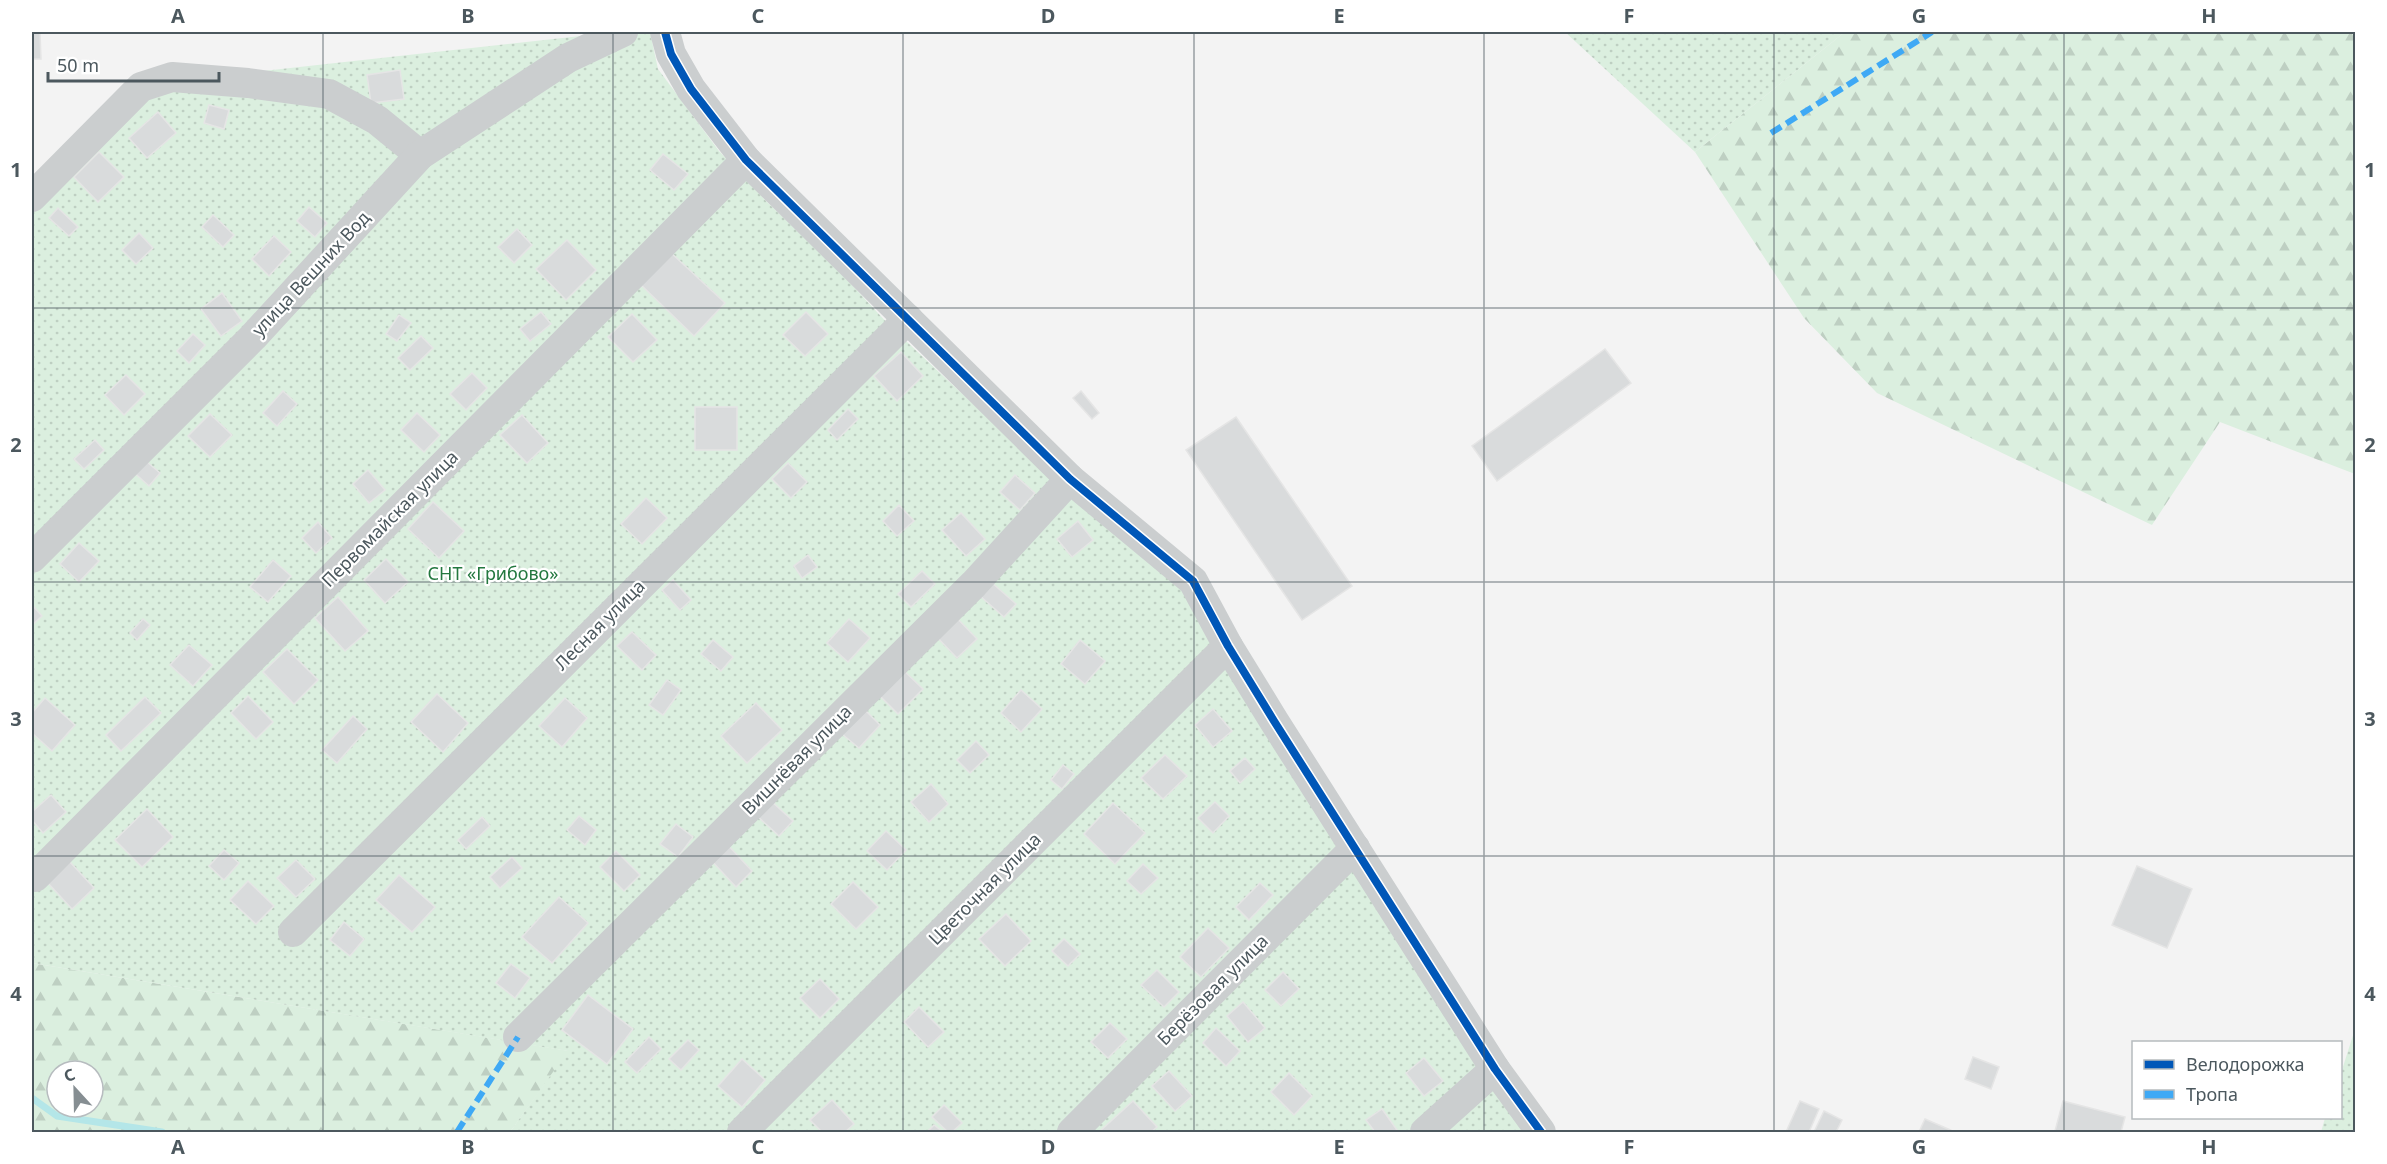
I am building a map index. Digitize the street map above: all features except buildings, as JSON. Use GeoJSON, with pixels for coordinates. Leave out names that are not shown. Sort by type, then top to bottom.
{"type":"FeatureCollection","features":[{"type":"Feature","properties":{"kind":"street","name":"улица Вешних Вод"},"geometry":{"type":"LineString","coordinates":[[32,558],[253,337],[420,155],[568,58],[623,32]]}},
{"type":"Feature","properties":{"kind":"street"},"geometry":{"type":"LineString","coordinates":[[665,32],[671,54],[691,89],[746,160],[1070,479],[1193,581],[1228,646],[1355,848],[1496,1069],[1541,1132]]}},
{"type":"Feature","properties":{"kind":"street"},"geometry":{"type":"LineString","coordinates":[[32,197],[141,87],[172,77],[248,83],[329,94],[377,120],[420,155]]}},
{"type":"Feature","properties":{"kind":"street","name":"Первомайская улица"},"geometry":{"type":"LineString","coordinates":[[34,878],[746,160]]}},
{"type":"Feature","properties":{"kind":"street","name":"Лесная улица"},"geometry":{"type":"LineString","coordinates":[[293,932],[908,319]]}},
{"type":"Feature","properties":{"kind":"street","name":"Вишнёвая улица"},"geometry":{"type":"LineString","coordinates":[[518,1037],[974,584],[1070,479]]}},
{"type":"Feature","properties":{"kind":"street","name":"Цветочная улица"},"geometry":{"type":"LineString","coordinates":[[742,1132],[1228,646]]}},
{"type":"Feature","properties":{"kind":"street","name":"Берёзовая улица"},"geometry":{"type":"LineString","coordinates":[[1072,1132],[1355,848]]}},
{"type":"Feature","properties":{"kind":"street"},"geometry":{"type":"LineString","coordinates":[[1425,1132],[1496,1069]]}},
{"type":"Feature","properties":{"kind":"green space","name":"СНТ «Грибово»"},"geometry":{"type":"Polygon","coordinates":[[[617,32],[650,32],[658,69],[719,151],[767,202],[837,269],[890,326],[1072,497],[1185,587],[1524,1132],[510,1132],[568,1051],[32,963],[32,190],[136,85],[617,32]]]}},
{"type":"Feature","properties":{"kind":"green space"},"geometry":{"type":"Polygon","coordinates":[[[1565,32],[1845,32],[1695,152],[1565,32]]]}},
{"type":"Feature","properties":{"kind":"green space"},"geometry":{"type":"Polygon","coordinates":[[[1845,32],[2355,32],[2355,474],[2220,422],[2152,525],[1877,393],[1804,318],[1695,152],[1845,32]]]}},
{"type":"Feature","properties":{"kind":"green space"},"geometry":{"type":"Polygon","coordinates":[[[32,963],[569,1051],[510,1132],[32,1132],[32,963]]]}},
{"type":"Feature","properties":{"kind":"green space"},"geometry":{"type":"Polygon","coordinates":[[[2355,1029],[2355,1132],[2321,1132],[2325,1119],[2342,1119],[2342,1070],[2355,1029]]]}},
{"type":"Feature","properties":{"kind":"waterway"},"geometry":{"type":"LineString","coordinates":[[32,1098],[57,1116],[162,1132]]}},
{"type":"Feature","properties":{"kind":"marked path"},"geometry":{"type":"LineString","coordinates":[[1771,133],[1932,32]]}},
{"type":"Feature","properties":{"kind":"marked path"},"geometry":{"type":"LineString","coordinates":[[457,1132],[518,1037]]}},
{"type":"Feature","properties":{"kind":"cycle path"},"geometry":{"type":"LineString","coordinates":[[665,32],[671,54],[691,89],[746,160],[1070,479],[1193,581],[1228,646],[1274,721],[1495,1069],[1541,1132]]}}]}
